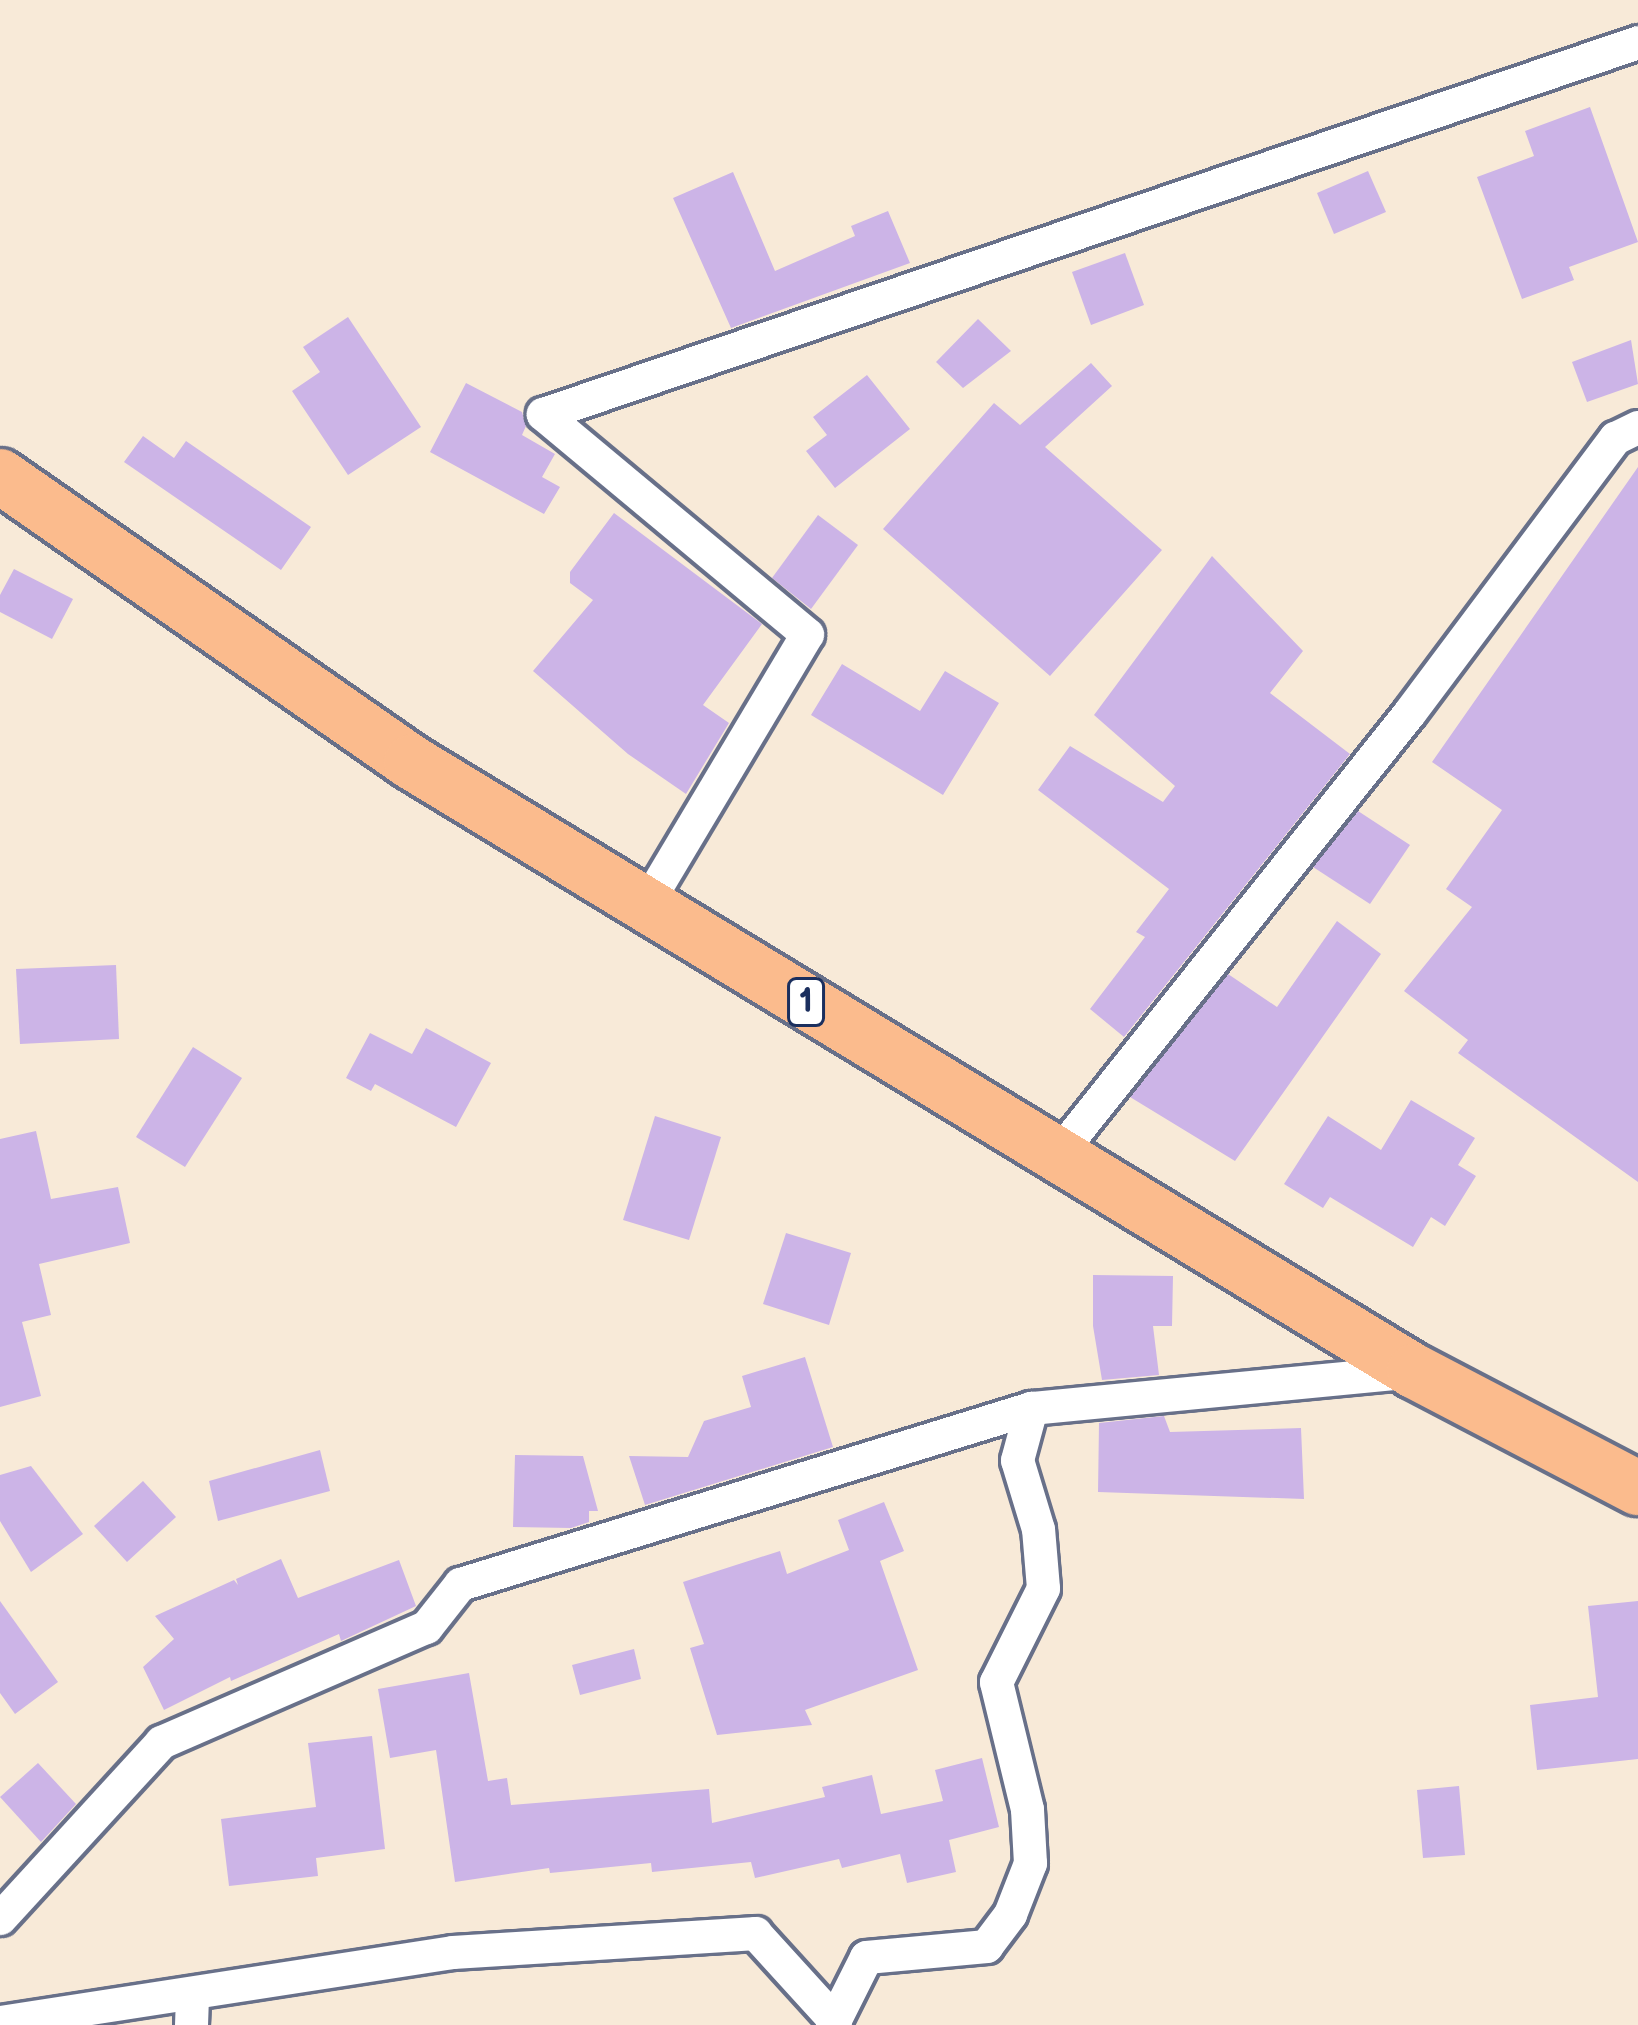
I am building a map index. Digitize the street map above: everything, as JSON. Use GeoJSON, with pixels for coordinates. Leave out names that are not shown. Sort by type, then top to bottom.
{"type":"FeatureCollection","features":[{"type":"Feature","properties":{"kind":"main road","name":"1"},"geometry":{"type":"LineString","coordinates":[[0,476],[411,762],[1414,1371],[1638,1488]]}},
{"type":"Feature","properties":{"kind":"street"},"geometry":{"type":"LineString","coordinates":[[646,904],[807,634],[542,414],[1638,42]]}},
{"type":"Feature","properties":{"kind":"street"},"geometry":{"type":"LineString","coordinates":[[1057,1155],[1409,713],[1615,438],[1638,427]]}},
{"type":"Feature","properties":{"kind":"street"},"geometry":{"type":"LineString","coordinates":[[0,1918],[161,1742],[426,1628],[460,1584],[1031,1408],[1414,1371]]}},
{"type":"Feature","properties":{"kind":"street"},"geometry":{"type":"LineString","coordinates":[[0,2022],[191,2009],[453,1952],[755,1933],[834,2023],[866,1957],[986,1946],[1010,1914],[1030,1863],[1027,1809],[996,1682],[1043,1588],[1038,1529],[1017,1460],[1031,1408]]}},
{"type":"Feature","properties":{"kind":"building"},"geometry":{"type":"Polygon","coordinates":[[[1590,107],[1638,242],[1569,267],[1574,280],[1522,299],[1477,177],[1534,156],[1525,131],[1590,107]]]}},
{"type":"Feature","properties":{"kind":"building"},"geometry":{"type":"Polygon","coordinates":[[[1368,171],[1386,212],[1334,234],[1317,193],[1368,171]]]}},
{"type":"Feature","properties":{"kind":"building"},"geometry":{"type":"Polygon","coordinates":[[[733,172],[775,271],[855,236],[851,226],[888,211],[910,263],[731,328],[673,198],[733,172]]]}},
{"type":"Feature","properties":{"kind":"building"},"geometry":{"type":"Polygon","coordinates":[[[1125,253],[1144,305],[1091,325],[1072,272],[1125,253]]]}},
{"type":"Feature","properties":{"kind":"building"},"geometry":{"type":"Polygon","coordinates":[[[348,317],[421,427],[348,475],[292,391],[320,372],[303,347],[348,317]]]}},
{"type":"Feature","properties":{"kind":"building"},"geometry":{"type":"Polygon","coordinates":[[[978,319],[1011,351],[963,388],[936,362],[978,319]]]}},
{"type":"Feature","properties":{"kind":"building"},"geometry":{"type":"Polygon","coordinates":[[[1631,340],[1638,384],[1587,402],[1572,362],[1631,340]]]}},
{"type":"Feature","properties":{"kind":"building"},"geometry":{"type":"Polygon","coordinates":[[[1091,363],[1112,386],[1045,447],[1162,550],[1050,676],[883,529],[994,403],[1020,425],[1091,363]]]}},
{"type":"Feature","properties":{"kind":"building"},"geometry":{"type":"Polygon","coordinates":[[[867,375],[910,429],[835,488],[806,451],[827,435],[813,417],[867,375]]]}},
{"type":"Feature","properties":{"kind":"building"},"geometry":{"type":"Polygon","coordinates":[[[466,383],[522,412],[526,426],[522,435],[555,454],[542,477],[560,487],[544,514],[430,452],[466,383]]]}},
{"type":"Feature","properties":{"kind":"building"},"geometry":{"type":"Polygon","coordinates":[[[143,436],[174,458],[186,441],[311,527],[281,570],[124,462],[143,436]]]}},
{"type":"Feature","properties":{"kind":"building"},"geometry":{"type":"Polygon","coordinates":[[[1638,467],[1638,1182],[1458,1053],[1468,1040],[1404,991],[1472,907],[1446,889],[1502,810],[1432,762],[1638,467]]]}},
{"type":"Feature","properties":{"kind":"building"},"geometry":{"type":"Polygon","coordinates":[[[614,513],[762,624],[703,705],[729,723],[686,794],[628,754],[533,671],[593,600],[570,583],[570,572],[614,513]]]}},
{"type":"Feature","properties":{"kind":"building"},"geometry":{"type":"Polygon","coordinates":[[[818,515],[858,545],[811,609],[772,578],[818,515]]]}},
{"type":"Feature","properties":{"kind":"building"},"geometry":{"type":"Polygon","coordinates":[[[1212,556],[1303,651],[1270,693],[1350,754],[1124,1037],[1090,1009],[1145,937],[1136,932],[1169,889],[1038,790],[1070,746],[1163,802],[1175,786],[1094,715],[1212,556]]]}},
{"type":"Feature","properties":{"kind":"building"},"geometry":{"type":"Polygon","coordinates":[[[14,569],[73,599],[52,639],[0,612],[0,595],[14,569]]]}},
{"type":"Feature","properties":{"kind":"building"},"geometry":{"type":"Polygon","coordinates":[[[842,664],[920,711],[945,671],[999,703],[943,795],[811,715],[842,664]]]}},
{"type":"Feature","properties":{"kind":"building"},"geometry":{"type":"Polygon","coordinates":[[[1358,811],[1410,845],[1370,904],[1313,867],[1358,811]]]}},
{"type":"Feature","properties":{"kind":"building"},"geometry":{"type":"Polygon","coordinates":[[[1337,921],[1381,954],[1235,1161],[1130,1097],[1228,974],[1277,1007],[1337,921]]]}},
{"type":"Feature","properties":{"kind":"building"},"geometry":{"type":"Polygon","coordinates":[[[116,965],[119,1039],[20,1044],[16,969],[116,965]]]}},
{"type":"Feature","properties":{"kind":"building"},"geometry":{"type":"Polygon","coordinates":[[[426,1028],[491,1063],[456,1127],[375,1084],[371,1091],[346,1078],[370,1033],[412,1054],[426,1028]]]}},
{"type":"Feature","properties":{"kind":"building"},"geometry":{"type":"Polygon","coordinates":[[[193,1047],[242,1078],[185,1167],[136,1137],[193,1047]]]}},
{"type":"Feature","properties":{"kind":"building"},"geometry":{"type":"Polygon","coordinates":[[[1411,1100],[1475,1138],[1458,1165],[1476,1176],[1445,1226],[1431,1217],[1413,1247],[1330,1197],[1323,1208],[1284,1184],[1328,1116],[1381,1150],[1411,1100]]]}},
{"type":"Feature","properties":{"kind":"building"},"geometry":{"type":"Polygon","coordinates":[[[655,1116],[721,1137],[689,1240],[623,1220],[655,1116]]]}},
{"type":"Feature","properties":{"kind":"building"},"geometry":{"type":"Polygon","coordinates":[[[36,1131],[51,1199],[118,1187],[130,1243],[39,1264],[51,1315],[22,1322],[41,1396],[0,1407],[0,1139],[36,1131]]]}},
{"type":"Feature","properties":{"kind":"building"},"geometry":{"type":"Polygon","coordinates":[[[786,1233],[851,1253],[829,1325],[763,1304],[786,1233]]]}},
{"type":"Feature","properties":{"kind":"building"},"geometry":{"type":"Polygon","coordinates":[[[1093,1275],[1173,1276],[1172,1326],[1153,1326],[1159,1375],[1102,1380],[1093,1326],[1093,1275]]]}},
{"type":"Feature","properties":{"kind":"building"},"geometry":{"type":"Polygon","coordinates":[[[805,1357],[833,1447],[645,1505],[629,1456],[688,1457],[704,1421],[751,1407],[742,1376],[805,1357]]]}},
{"type":"Feature","properties":{"kind":"building"},"geometry":{"type":"Polygon","coordinates":[[[1164,1416],[1170,1432],[1301,1428],[1304,1499],[1098,1492],[1099,1423],[1164,1416]]]}},
{"type":"Feature","properties":{"kind":"building"},"geometry":{"type":"Polygon","coordinates":[[[320,1450],[330,1491],[218,1521],[209,1481],[320,1450]]]}},
{"type":"Feature","properties":{"kind":"building"},"geometry":{"type":"Polygon","coordinates":[[[515,1455],[583,1456],[598,1511],[589,1511],[589,1522],[571,1528],[513,1527],[515,1455]]]}},
{"type":"Feature","properties":{"kind":"building"},"geometry":{"type":"Polygon","coordinates":[[[31,1466],[83,1534],[31,1572],[0,1521],[0,1475],[31,1466]]]}},
{"type":"Feature","properties":{"kind":"building"},"geometry":{"type":"Polygon","coordinates":[[[143,1481],[176,1517],[127,1562],[94,1526],[143,1481]]]}},
{"type":"Feature","properties":{"kind":"building"},"geometry":{"type":"Polygon","coordinates":[[[884,1502],[904,1551],[880,1561],[918,1670],[805,1710],[812,1725],[717,1735],[690,1648],[704,1644],[683,1582],[780,1551],[787,1574],[849,1550],[838,1520],[884,1502]]]}},
{"type":"Feature","properties":{"kind":"building"},"geometry":{"type":"Polygon","coordinates":[[[281,1559],[298,1598],[399,1560],[416,1606],[341,1641],[339,1634],[231,1681],[230,1677],[164,1710],[143,1667],[174,1639],[155,1616],[234,1580],[238,1585],[236,1579],[281,1559]]]}},
{"type":"Feature","properties":{"kind":"building"},"geometry":{"type":"Polygon","coordinates":[[[0,1601],[58,1682],[15,1714],[0,1693],[0,1601]]]}},
{"type":"Feature","properties":{"kind":"building"},"geometry":{"type":"Polygon","coordinates":[[[1638,1601],[1638,1759],[1537,1770],[1530,1705],[1598,1697],[1588,1606],[1638,1601]]]}},
{"type":"Feature","properties":{"kind":"building"},"geometry":{"type":"Polygon","coordinates":[[[634,1649],[641,1679],[580,1695],[572,1665],[634,1649]]]}},
{"type":"Feature","properties":{"kind":"building"},"geometry":{"type":"Polygon","coordinates":[[[469,1673],[488,1781],[507,1778],[511,1805],[709,1789],[712,1823],[825,1797],[822,1787],[872,1775],[881,1814],[943,1801],[935,1770],[982,1758],[999,1827],[949,1840],[956,1872],[907,1883],[900,1854],[842,1868],[839,1859],[755,1878],[751,1862],[652,1872],[651,1863],[550,1873],[549,1868],[455,1882],[436,1750],[390,1758],[378,1689],[469,1673]]]}},
{"type":"Feature","properties":{"kind":"building"},"geometry":{"type":"Polygon","coordinates":[[[372,1736],[385,1849],[316,1858],[318,1876],[229,1886],[221,1819],[316,1807],[308,1743],[372,1736]]]}},
{"type":"Feature","properties":{"kind":"building"},"geometry":{"type":"Polygon","coordinates":[[[38,1763],[76,1804],[41,1842],[0,1797],[38,1763]]]}},
{"type":"Feature","properties":{"kind":"building"},"geometry":{"type":"Polygon","coordinates":[[[1459,1786],[1465,1855],[1423,1858],[1417,1790],[1459,1786]]]}}]}
